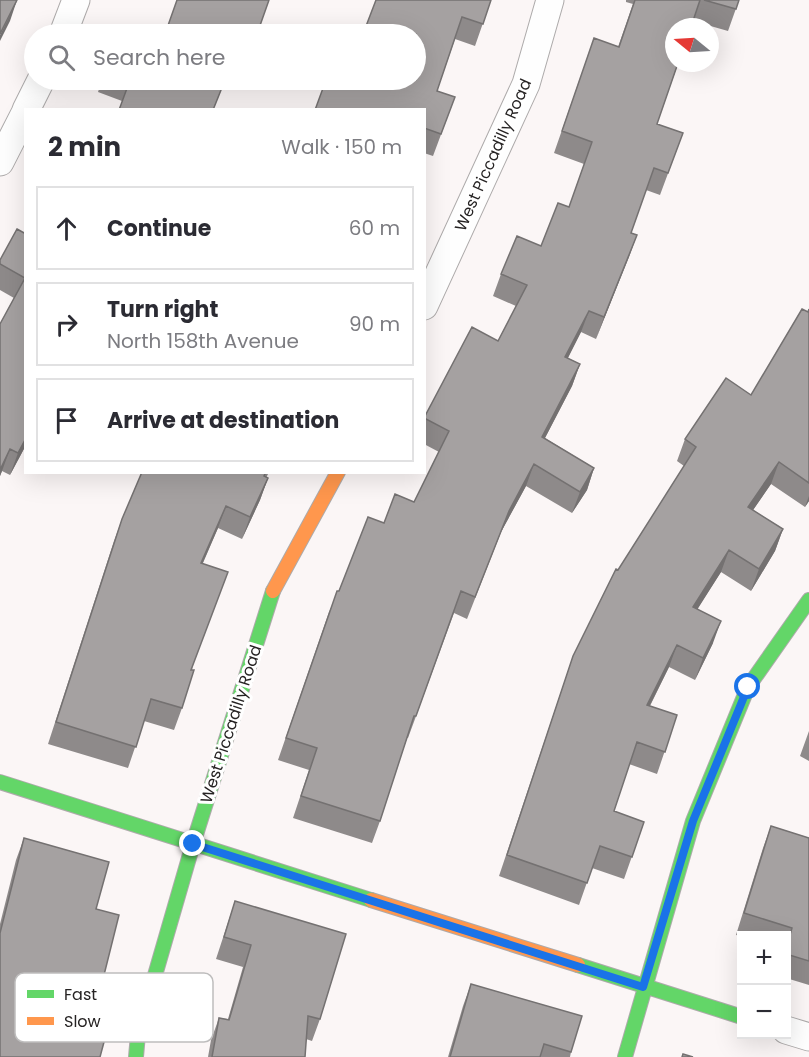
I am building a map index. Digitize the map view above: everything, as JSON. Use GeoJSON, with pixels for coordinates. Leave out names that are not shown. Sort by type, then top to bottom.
{"type":"FeatureCollection","features":[{"type":"Feature","properties":{"kind":"street"},"geometry":{"type":"LineString","coordinates":[[67,24],[76,0]]}},
{"type":"Feature","properties":{"kind":"street","name":"West Piccadilly Road"},"geometry":{"type":"LineString","coordinates":[[426,302],[526,84],[550,0]]}},
{"type":"Feature","properties":{"kind":"street"},"geometry":{"type":"LineString","coordinates":[[27,108],[36,90]]}},
{"type":"Feature","properties":{"kind":"street"},"geometry":{"type":"LineString","coordinates":[[0,162],[24,114]]}},
{"type":"Feature","properties":{"kind":"street","name":"West Piccadilly Road"},"geometry":{"type":"LineString","coordinates":[[156,973],[193,844],[273,592],[337,474]]}},
{"type":"Feature","properties":{"kind":"street"},"geometry":{"type":"LineString","coordinates":[[625,1057],[643,987],[693,821],[748,687],[809,600]]}},
{"type":"Feature","properties":{"kind":"street"},"geometry":{"type":"LineString","coordinates":[[0,782],[737,1016]]}},
{"type":"Feature","properties":{"kind":"street"},"geometry":{"type":"LineString","coordinates":[[791,1032],[809,1037]]}},
{"type":"Feature","properties":{"kind":"street","name":"West Piccadilly Road"},"geometry":{"type":"LineString","coordinates":[[136,1057],[137,1042]]}},
{"type":"Feature","properties":{"kind":"building"},"geometry":{"type":"Polygon","coordinates":[[[0,0],[17,0],[0,34],[0,0]]]}},
{"type":"Feature","properties":{"kind":"building"},"geometry":{"type":"Polygon","coordinates":[[[177,0],[269,0],[261,24],[169,24],[177,0]]]}},
{"type":"Feature","properties":{"kind":"building"},"geometry":{"type":"Polygon","coordinates":[[[376,0],[491,0],[483,24],[462,17],[437,91],[455,97],[441,134],[426,129],[426,108],[316,108],[322,90],[426,90],[426,24],[367,24],[376,0]]]}},
{"type":"Feature","properties":{"kind":"building"},"geometry":{"type":"Polygon","coordinates":[[[635,0],[700,0],[694,18],[665,18],[665,72],[675,72],[657,124],[683,133],[668,173],[654,168],[631,233],[637,235],[604,317],[589,311],[565,357],[580,364],[542,437],[594,468],[580,492],[534,464],[509,511],[475,597],[461,591],[416,716],[414,716],[380,821],[301,796],[317,748],[286,738],[337,591],[339,591],[368,517],[384,523],[395,494],[414,502],[449,431],[426,419],[426,414],[472,327],[498,341],[527,285],[501,274],[517,236],[541,246],[558,203],[569,207],[592,142],[562,131],[594,38],[619,47],[635,0]]]}},
{"type":"Feature","properties":{"kind":"building"},"geometry":{"type":"Polygon","coordinates":[[[704,0],[739,0],[736,9],[704,0]]]}},
{"type":"Feature","properties":{"kind":"building"},"geometry":{"type":"Polygon","coordinates":[[[126,90],[221,90],[214,108],[120,108],[126,90]]]}},
{"type":"Feature","properties":{"kind":"building"},"geometry":{"type":"Polygon","coordinates":[[[17,229],[24,233],[24,277],[0,264],[17,229]]]}},
{"type":"Feature","properties":{"kind":"building"},"geometry":{"type":"Polygon","coordinates":[[[24,280],[24,442],[18,453],[10,449],[0,470],[0,324],[24,280]]]}},
{"type":"Feature","properties":{"kind":"building"},"geometry":{"type":"Polygon","coordinates":[[[802,309],[808,312],[809,309],[809,483],[779,462],[748,507],[783,529],[759,569],[729,550],[693,607],[721,621],[703,658],[677,645],[647,705],[677,715],[665,752],[637,742],[614,811],[644,822],[632,857],[600,846],[587,883],[507,855],[573,656],[616,569],[618,570],[696,447],[685,439],[726,378],[751,395],[802,309]]]}},
{"type":"Feature","properties":{"kind":"building"},"geometry":{"type":"Polygon","coordinates":[[[141,474],[265,474],[264,476],[268,478],[250,517],[226,506],[201,563],[228,572],[191,670],[194,670],[182,708],[151,699],[136,747],[56,722],[122,519],[141,474]]]}},
{"type":"Feature","properties":{"kind":"building"},"geometry":{"type":"Polygon","coordinates":[[[771,826],[809,838],[809,961],[791,956],[792,928],[744,913],[771,826]]]}},
{"type":"Feature","properties":{"kind":"building"},"geometry":{"type":"Polygon","coordinates":[[[24,838],[109,862],[96,909],[119,915],[104,973],[15,973],[15,1042],[104,1042],[100,1057],[0,1057],[0,933],[24,838]]]}},
{"type":"Feature","properties":{"kind":"building"},"geometry":{"type":"Polygon","coordinates":[[[235,901],[346,934],[320,1019],[308,1016],[305,1057],[212,1057],[219,1018],[229,1020],[251,945],[224,937],[235,901]]]}},
{"type":"Feature","properties":{"kind":"building"},"geometry":{"type":"Polygon","coordinates":[[[471,984],[582,1016],[571,1052],[544,1044],[540,1057],[450,1057],[471,984]]]}},
{"type":"Feature","properties":{"kind":"traffic: fast"},"geometry":{"type":"LineString","coordinates":[[156,973],[193,844],[273,591]]}},
{"type":"Feature","properties":{"kind":"traffic: fast"},"geometry":{"type":"LineString","coordinates":[[625,1057],[693,821],[748,687],[809,600]]}},
{"type":"Feature","properties":{"kind":"traffic: fast"},"geometry":{"type":"LineString","coordinates":[[0,782],[371,900]]}},
{"type":"Feature","properties":{"kind":"traffic: fast"},"geometry":{"type":"LineString","coordinates":[[578,965],[737,1015]]}},
{"type":"Feature","properties":{"kind":"traffic: fast"},"geometry":{"type":"LineString","coordinates":[[136,1057],[137,1042]]}},
{"type":"Feature","properties":{"kind":"traffic: slow"},"geometry":{"type":"LineString","coordinates":[[273,591],[337,474]]}},
{"type":"Feature","properties":{"kind":"traffic: slow"},"geometry":{"type":"LineString","coordinates":[[371,900],[578,965]]}},
{"type":"Feature","properties":{"kind":"route"},"geometry":{"type":"LineString","coordinates":[[193,844],[643,987],[693,821],[748,687]]}}]}
